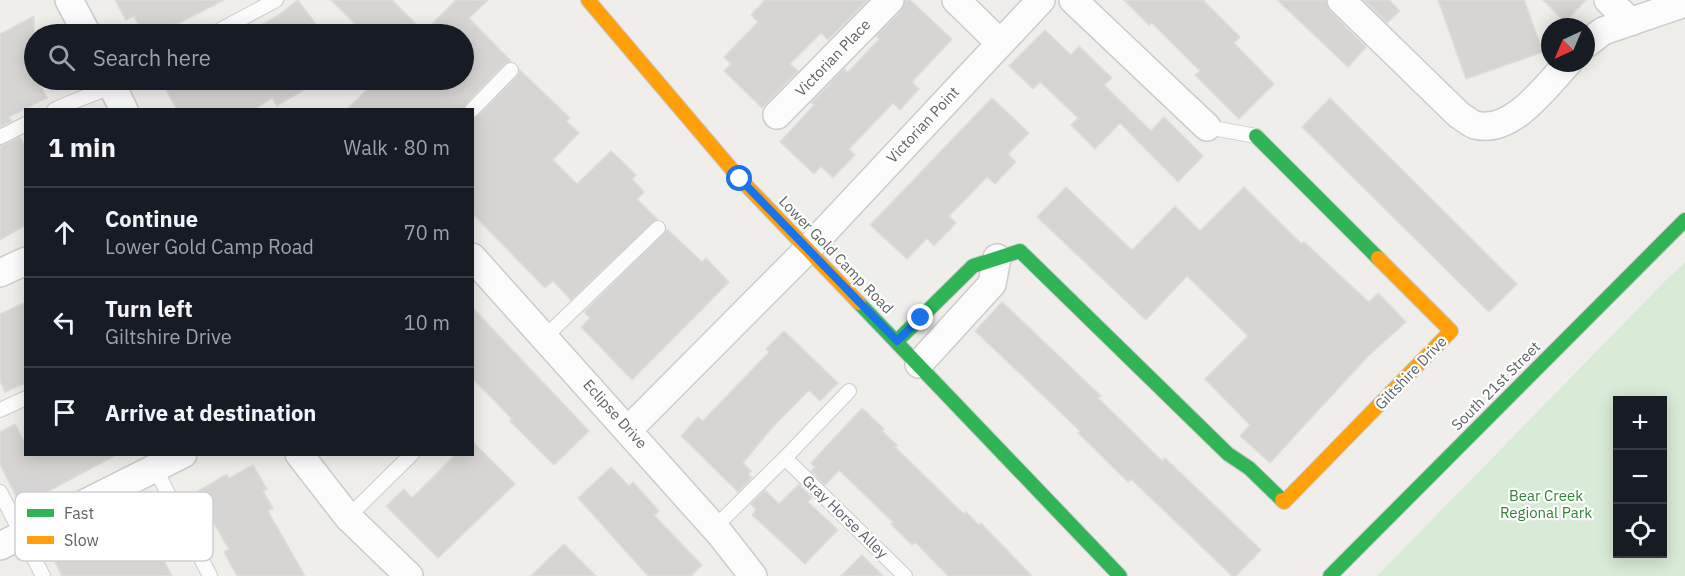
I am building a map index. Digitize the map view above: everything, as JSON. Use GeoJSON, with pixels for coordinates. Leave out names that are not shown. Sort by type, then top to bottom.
{"type":"FeatureCollection","features":[{"type":"Feature","properties":{"kind":"street"},"geometry":{"type":"LineString","coordinates":[[69,0],[82,24]]}},
{"type":"Feature","properties":{"kind":"street","name":"Lower Gold Camp Road"},"geometry":{"type":"LineString","coordinates":[[588,0],[740,179],[1120,576]]}},
{"type":"Feature","properties":{"kind":"street","name":"Victorian Place"},"geometry":{"type":"LineString","coordinates":[[777,115],[890,0]]}},
{"type":"Feature","properties":{"kind":"street"},"geometry":{"type":"LineString","coordinates":[[956,0],[999,42]]}},
{"type":"Feature","properties":{"kind":"street","name":"Victorian Point"},"geometry":{"type":"LineString","coordinates":[[629,429],[807,250],[999,42],[1041,0]]}},
{"type":"Feature","properties":{"kind":"street","name":"Giltshire Drive"},"geometry":{"type":"LineString","coordinates":[[1073,0],[1207,127]]}},
{"type":"Feature","properties":{"kind":"street"},"geometry":{"type":"LineString","coordinates":[[1341,0],[1459,115],[1475,125],[1495,125],[1521,113],[1560,72]]}},
{"type":"Feature","properties":{"kind":"street"},"geometry":{"type":"LineString","coordinates":[[1608,0],[1631,22]]}},
{"type":"Feature","properties":{"kind":"street"},"geometry":{"type":"LineString","coordinates":[[1595,37],[1603,31],[1685,3]]}},
{"type":"Feature","properties":{"kind":"street","name":"Giltshire Drive"},"geometry":{"type":"LineString","coordinates":[[897,341],[973,266],[1020,251],[1228,454],[1249,468],[1284,502],[1451,331],[1256,136]]}},
{"type":"Feature","properties":{"kind":"street","name":"South 21st Street"},"geometry":{"type":"LineString","coordinates":[[1330,576],[1685,220]]}},
{"type":"Feature","properties":{"kind":"street"},"geometry":{"type":"LineString","coordinates":[[919,364],[992,284],[997,258]]}},
{"type":"Feature","properties":{"kind":"street","name":"Eclipse Drive"},"geometry":{"type":"LineString","coordinates":[[474,259],[629,429],[715,527],[753,576]]}},
{"type":"Feature","properties":{"kind":"street"},"geometry":{"type":"LineString","coordinates":[[0,273],[24,262]]}},
{"type":"Feature","properties":{"kind":"street"},"geometry":{"type":"LineString","coordinates":[[108,492],[179,456]]}},
{"type":"Feature","properties":{"kind":"street"},"geometry":{"type":"LineString","coordinates":[[301,456],[348,517],[409,576]]}},
{"type":"Feature","properties":{"kind":"lane"},"geometry":{"type":"LineString","coordinates":[[232,24],[276,0]]}},
{"type":"Feature","properties":{"kind":"lane"},"geometry":{"type":"LineString","coordinates":[[474,108],[511,70]]}},
{"type":"Feature","properties":{"kind":"lane"},"geometry":{"type":"LineString","coordinates":[[58,108],[80,96],[113,90]]}},
{"type":"Feature","properties":{"kind":"lane"},"geometry":{"type":"LineString","coordinates":[[0,137],[24,125]]}},
{"type":"Feature","properties":{"kind":"lane","name":"Giltshire Drive"},"geometry":{"type":"LineString","coordinates":[[1207,127],[1256,136]]}},
{"type":"Feature","properties":{"kind":"lane"},"geometry":{"type":"LineString","coordinates":[[546,336],[658,228]]}},
{"type":"Feature","properties":{"kind":"lane"},"geometry":{"type":"LineString","coordinates":[[715,527],[849,391]]}},
{"type":"Feature","properties":{"kind":"lane"},"geometry":{"type":"LineString","coordinates":[[0,410],[24,399]]}},
{"type":"Feature","properties":{"kind":"lane"},"geometry":{"type":"LineString","coordinates":[[348,517],[410,456]]}},
{"type":"Feature","properties":{"kind":"lane","name":"Gray Horse Alley"},"geometry":{"type":"LineString","coordinates":[[785,458],[905,576]]}},
{"type":"Feature","properties":{"kind":"lane"},"geometry":{"type":"LineString","coordinates":[[155,468],[167,492]]}},
{"type":"Feature","properties":{"kind":"lane"},"geometry":{"type":"LineString","coordinates":[[0,492],[11,541]]}},
{"type":"Feature","properties":{"kind":"lane"},"geometry":{"type":"LineString","coordinates":[[29,561],[43,576]]}},
{"type":"Feature","properties":{"kind":"lane"},"geometry":{"type":"LineString","coordinates":[[202,561],[210,576]]}},
{"type":"Feature","properties":{"kind":"green space","name":"Bear Creek Regional Park"},"geometry":{"type":"Polygon","coordinates":[[[1685,262],[1685,576],[1377,576],[1665,281],[1685,262]]]}},
{"type":"Feature","properties":{"kind":"building"},"geometry":{"type":"Polygon","coordinates":[[[115,0],[224,0],[177,24],[138,24],[134,16],[126,20],[115,0]]]}},
{"type":"Feature","properties":{"kind":"building"},"geometry":{"type":"Polygon","coordinates":[[[298,0],[316,24],[263,24],[298,0]]]}},
{"type":"Feature","properties":{"kind":"building"},"geometry":{"type":"Polygon","coordinates":[[[331,0],[392,0],[416,24],[355,24],[331,0]]]}},
{"type":"Feature","properties":{"kind":"building"},"geometry":{"type":"Polygon","coordinates":[[[456,0],[488,0],[469,18],[511,61],[505,64],[464,108],[348,108],[367,90],[474,90],[474,24],[432,24],[456,0]]]}},
{"type":"Feature","properties":{"kind":"building"},"geometry":{"type":"Polygon","coordinates":[[[765,0],[868,0],[828,40],[821,33],[790,64],[798,71],[762,108],[724,71],[731,64],[724,57],[758,22],[751,15],[765,0]]]}},
{"type":"Feature","properties":{"kind":"building"},"geometry":{"type":"Polygon","coordinates":[[[905,0],[910,0],[952,39],[912,82],[919,89],[900,110],[893,103],[849,149],[855,155],[833,178],[821,166],[814,174],[780,142],[814,105],[811,103],[844,69],[848,72],[879,39],[876,36],[901,11],[905,0]]]}},
{"type":"Feature","properties":{"kind":"building"},"geometry":{"type":"Polygon","coordinates":[[[1124,0],[1203,0],[1240,37],[1234,43],[1274,84],[1239,119],[1195,75],[1200,71],[1152,23],[1149,25],[1124,0]]]}},
{"type":"Feature","properties":{"kind":"building"},"geometry":{"type":"Polygon","coordinates":[[[1277,0],[1326,0],[1330,11],[1366,47],[1348,67],[1277,0]]]}},
{"type":"Feature","properties":{"kind":"building"},"geometry":{"type":"Polygon","coordinates":[[[1364,0],[1389,0],[1400,11],[1387,23],[1364,0]]]}},
{"type":"Feature","properties":{"kind":"building"},"geometry":{"type":"Polygon","coordinates":[[[1438,0],[1524,0],[1541,47],[1541,53],[1466,79],[1438,0]]]}},
{"type":"Feature","properties":{"kind":"building"},"geometry":{"type":"Polygon","coordinates":[[[1543,0],[1586,0],[1569,18],[1561,18],[1543,0]]]}},
{"type":"Feature","properties":{"kind":"building"},"geometry":{"type":"Polygon","coordinates":[[[34,16],[34,24],[24,24],[24,90],[43,90],[47,98],[9,117],[12,121],[0,127],[0,34],[34,16]]]}},
{"type":"Feature","properties":{"kind":"building"},"geometry":{"type":"Polygon","coordinates":[[[1045,30],[1071,55],[1079,46],[1112,78],[1104,85],[1151,131],[1164,117],[1203,156],[1178,182],[1120,123],[1095,149],[1071,125],[1078,118],[1040,82],[1033,89],[1009,66],[1045,30]]]}},
{"type":"Feature","properties":{"kind":"building"},"geometry":{"type":"Polygon","coordinates":[[[520,70],[570,118],[566,121],[579,133],[553,160],[577,184],[611,151],[636,175],[632,179],[644,192],[637,199],[657,219],[571,300],[553,281],[545,288],[474,215],[474,118],[517,76],[520,70]]]}},
{"type":"Feature","properties":{"kind":"building"},"geometry":{"type":"Polygon","coordinates":[[[166,90],[304,90],[277,106],[272,98],[256,108],[176,108],[166,90]]]}},
{"type":"Feature","properties":{"kind":"building"},"geometry":{"type":"Polygon","coordinates":[[[992,98],[1029,133],[1008,154],[1016,162],[995,184],[987,177],[949,216],[956,223],[934,246],[927,238],[907,259],[870,225],[992,98]]]}},
{"type":"Feature","properties":{"kind":"building"},"geometry":{"type":"Polygon","coordinates":[[[1330,98],[1517,284],[1489,312],[1302,127],[1330,98]]]}},
{"type":"Feature","properties":{"kind":"building"},"geometry":{"type":"Polygon","coordinates":[[[20,137],[24,144],[24,226],[0,240],[0,146],[20,137]]]}},
{"type":"Feature","properties":{"kind":"building"},"geometry":{"type":"Polygon","coordinates":[[[1066,187],[1132,250],[1175,206],[1200,231],[1244,187],[1302,244],[1304,242],[1369,302],[1378,293],[1406,322],[1368,356],[1270,463],[1240,436],[1250,425],[1205,379],[1248,336],[1187,276],[1146,320],[1037,217],[1066,187]]]}},
{"type":"Feature","properties":{"kind":"building"},"geometry":{"type":"Polygon","coordinates":[[[667,229],[702,262],[706,258],[729,282],[632,380],[581,327],[590,318],[584,312],[667,229]]]}},
{"type":"Feature","properties":{"kind":"building"},"geometry":{"type":"Polygon","coordinates":[[[1002,302],[1101,396],[1098,398],[1162,461],[1165,458],[1261,550],[1236,576],[1232,576],[1131,479],[1128,482],[1078,433],[1080,431],[975,331],[1002,302]]]}},
{"type":"Feature","properties":{"kind":"building"},"geometry":{"type":"Polygon","coordinates":[[[24,303],[24,384],[5,392],[0,381],[0,314],[24,303]]]}},
{"type":"Feature","properties":{"kind":"building"},"geometry":{"type":"Polygon","coordinates":[[[474,309],[589,431],[554,465],[510,421],[512,419],[474,380],[474,309]]]}},
{"type":"Feature","properties":{"kind":"building"},"geometry":{"type":"Polygon","coordinates":[[[784,331],[838,383],[820,401],[809,390],[772,428],[743,463],[751,471],[748,474],[752,478],[738,492],[681,436],[698,417],[703,421],[769,352],[766,349],[784,331]]]}},
{"type":"Feature","properties":{"kind":"building"},"geometry":{"type":"Polygon","coordinates":[[[862,408],[884,429],[882,431],[897,445],[895,447],[964,514],[966,512],[979,525],[981,523],[1032,576],[948,576],[915,542],[912,545],[891,524],[893,522],[839,470],[825,485],[811,471],[815,467],[811,463],[862,408]]]}},
{"type":"Feature","properties":{"kind":"building"},"geometry":{"type":"Polygon","coordinates":[[[15,424],[24,441],[24,456],[114,456],[47,492],[15,492],[15,494],[0,464],[0,432],[15,424]]]}},
{"type":"Feature","properties":{"kind":"building"},"geometry":{"type":"Polygon","coordinates":[[[474,443],[515,484],[438,558],[386,506],[404,489],[412,498],[454,456],[474,456],[474,443]]]}},
{"type":"Feature","properties":{"kind":"building"},"geometry":{"type":"Polygon","coordinates":[[[253,465],[267,489],[263,491],[273,508],[268,511],[305,576],[237,576],[224,552],[229,549],[213,522],[213,492],[196,492],[227,474],[229,478],[253,465]]]}},
{"type":"Feature","properties":{"kind":"building"},"geometry":{"type":"Polygon","coordinates":[[[611,467],[629,486],[633,482],[659,511],[654,515],[702,565],[691,576],[648,576],[578,498],[611,467]]]}},
{"type":"Feature","properties":{"kind":"building"},"geometry":{"type":"Polygon","coordinates":[[[799,484],[812,498],[808,502],[838,530],[805,564],[752,515],[756,510],[751,504],[765,490],[779,504],[799,484]]]}},
{"type":"Feature","properties":{"kind":"building"},"geometry":{"type":"Polygon","coordinates":[[[564,544],[596,576],[531,576],[564,544]]]}},
{"type":"Feature","properties":{"kind":"building"},"geometry":{"type":"Polygon","coordinates":[[[862,555],[883,576],[841,576],[862,555]]]}},
{"type":"Feature","properties":{"kind":"building"},"geometry":{"type":"Polygon","coordinates":[[[54,561],[164,561],[172,576],[62,576],[54,561]]]}},
{"type":"Feature","properties":{"kind":"traffic: fast"},"geometry":{"type":"LineString","coordinates":[[1256,136],[1378,258]]}},
{"type":"Feature","properties":{"kind":"traffic: fast"},"geometry":{"type":"LineString","coordinates":[[1330,576],[1685,220]]}},
{"type":"Feature","properties":{"kind":"traffic: fast"},"geometry":{"type":"LineString","coordinates":[[897,341],[973,266],[1020,251],[1228,454],[1249,468],[1282,500]]}},
{"type":"Feature","properties":{"kind":"traffic: fast"},"geometry":{"type":"LineString","coordinates":[[859,303],[1120,576]]}},
{"type":"Feature","properties":{"kind":"traffic: slow"},"geometry":{"type":"LineString","coordinates":[[588,0],[740,179],[859,303]]}},
{"type":"Feature","properties":{"kind":"traffic: slow"},"geometry":{"type":"LineString","coordinates":[[1282,500],[1284,502],[1451,331],[1378,258]]}},
{"type":"Feature","properties":{"kind":"route"},"geometry":{"type":"LineString","coordinates":[[740,179],[897,341],[921,318]]}}]}
